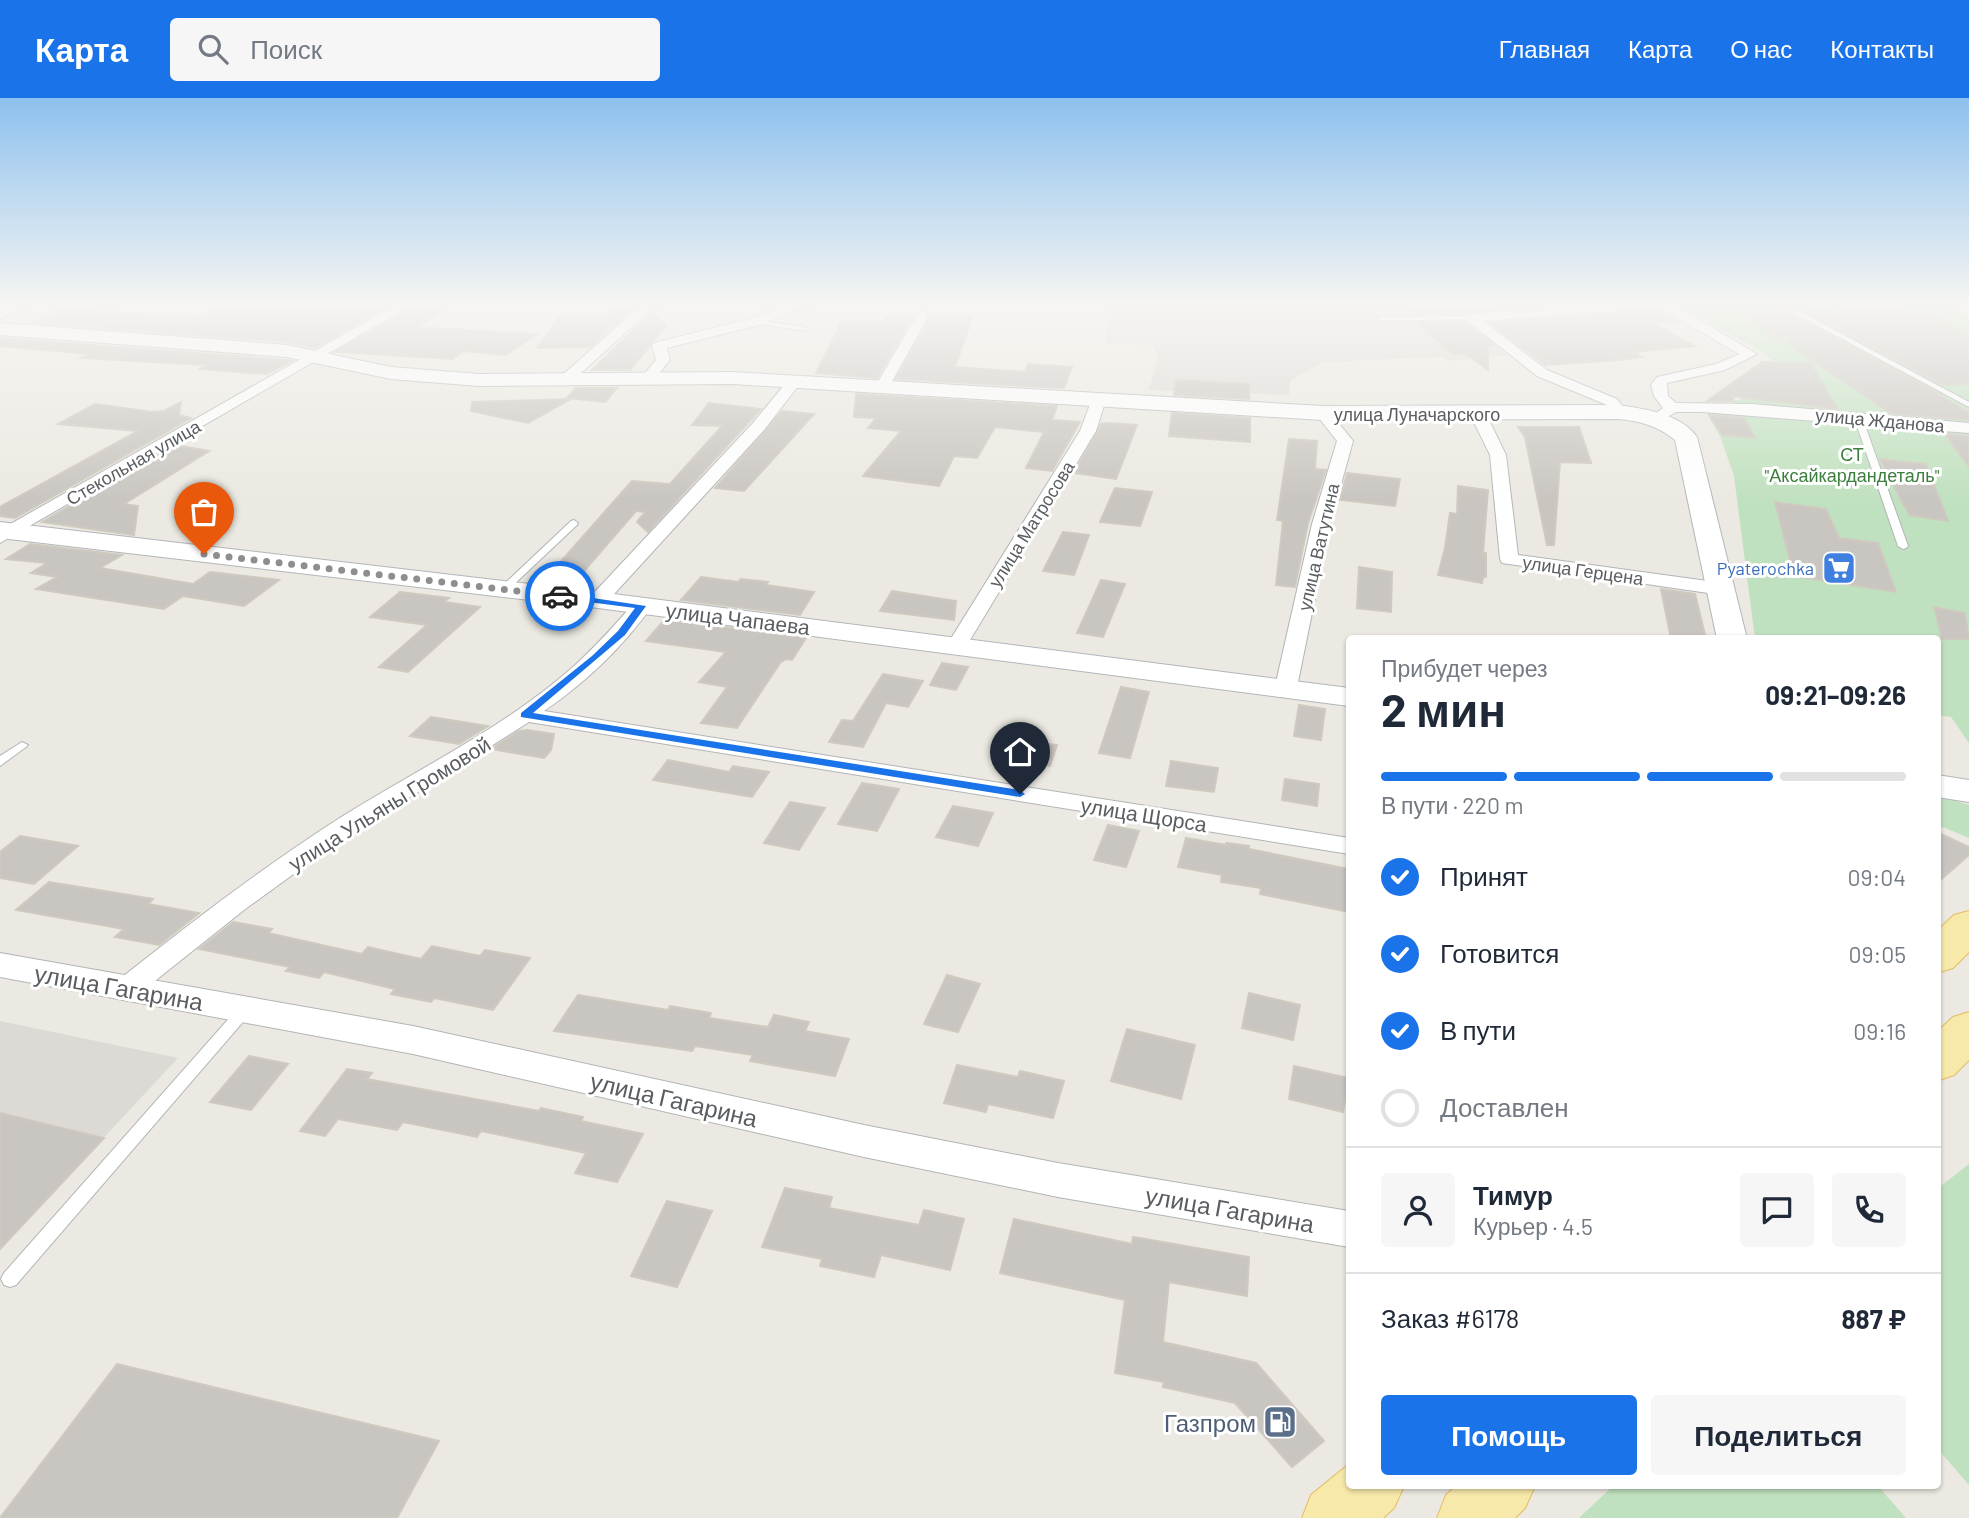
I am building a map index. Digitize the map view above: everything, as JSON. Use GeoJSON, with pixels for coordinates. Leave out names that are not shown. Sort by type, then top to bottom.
{"type":"FeatureCollection","features":[{"type":"Feature","properties":{"kind":"main road","name":"улица Луначарского"},"geometry":{"type":"LineString","coordinates":[[369,368],[391,373],[480,380],[647,379],[883,385],[1323,413],[1665,413]]}},
{"type":"Feature","properties":{"kind":"main road"},"geometry":{"type":"LineString","coordinates":[[1665,413],[1686,438],[1731,635]]}},
{"type":"Feature","properties":{"kind":"main road","name":"улица Чапаева"},"geometry":{"type":"LineString","coordinates":[[4,534],[598,600],[1346,697]]}},
{"type":"Feature","properties":{"kind":"main road"},"geometry":{"type":"LineString","coordinates":[[1941,786],[1969,790]]}},
{"type":"Feature","properties":{"kind":"main road"},"geometry":{"type":"LineString","coordinates":[[1941,953],[1969,926]]}},
{"type":"Feature","properties":{"kind":"main road"},"geometry":{"type":"LineString","coordinates":[[1941,1058],[1969,1030]]}},
{"type":"Feature","properties":{"kind":"main road"},"geometry":{"type":"LineString","coordinates":[[1334,1518],[1368,1489]]}},
{"type":"Feature","properties":{"kind":"main road"},"geometry":{"type":"LineString","coordinates":[[1469,1518],[1500,1489]]}},
{"type":"Feature","properties":{"kind":"street","name":"Стекольная улица"},"geometry":{"type":"LineString","coordinates":[[4,534],[297,368]]}},
{"type":"Feature","properties":{"kind":"street"},"geometry":{"type":"LineString","coordinates":[[564,381],[578,368]]}},
{"type":"Feature","properties":{"kind":"street"},"geometry":{"type":"LineString","coordinates":[[647,379],[656,368]]}},
{"type":"Feature","properties":{"kind":"street"},"geometry":{"type":"LineString","coordinates":[[883,385],[893,368]]}},
{"type":"Feature","properties":{"kind":"street"},"geometry":{"type":"LineString","coordinates":[[1536,368],[1612,402],[1619,412]]}},
{"type":"Feature","properties":{"kind":"street"},"geometry":{"type":"LineString","coordinates":[[1665,413],[1658,385],[1662,380],[1714,368]]}},
{"type":"Feature","properties":{"kind":"street"},"geometry":{"type":"LineString","coordinates":[[598,600],[758,427],[796,381]]}},
{"type":"Feature","properties":{"kind":"street","name":"улица Матросова"},"geometry":{"type":"LineString","coordinates":[[957,645],[1088,431],[1098,399]]}},
{"type":"Feature","properties":{"kind":"street","name":"улица Жданова"},"geometry":{"type":"LineString","coordinates":[[1665,413],[1753,409],[1969,428]]}},
{"type":"Feature","properties":{"kind":"street","name":"улица Ватутина"},"geometry":{"type":"LineString","coordinates":[[1286,687],[1321,524],[1345,441],[1323,413]]}},
{"type":"Feature","properties":{"kind":"street","name":"улица Герцена"},"geometry":{"type":"LineString","coordinates":[[1478,414],[1498,455],[1509,559],[1722,589]]}},
{"type":"Feature","properties":{"kind":"street","name":"улица Ульяны Громовой"},"geometry":{"type":"LineString","coordinates":[[126,989],[234,903],[348,824],[471,752],[525,715],[613,641],[642,606]]}},
{"type":"Feature","properties":{"kind":"street","name":"улица Щорса"},"geometry":{"type":"LineString","coordinates":[[525,715],[1346,846]]}},
{"type":"Feature","properties":{"kind":"street","name":"улица Гагарина"},"geometry":{"type":"LineString","coordinates":[[0,965],[413,1040],[864,1142],[1058,1180],[1346,1228]]}},
{"type":"Feature","properties":{"kind":"lane"},"geometry":{"type":"LineString","coordinates":[[1900,368],[1969,405]]}},
{"type":"Feature","properties":{"kind":"lane"},"geometry":{"type":"LineString","coordinates":[[1858,417],[1903,546]]}},
{"type":"Feature","properties":{"kind":"lane"},"geometry":{"type":"LineString","coordinates":[[504,589],[574,523]]}},
{"type":"Feature","properties":{"kind":"lane"},"geometry":{"type":"LineString","coordinates":[[0,762],[22,745]]}},
{"type":"Feature","properties":{"kind":"lane"},"geometry":{"type":"LineString","coordinates":[[10,1279],[244,1010]]}},
{"type":"Feature","properties":{"kind":"shaded area"},"geometry":{"type":"Polygon","coordinates":[[[1155,368],[1312,368],[1290,381],[1289,395],[1149,390],[1155,368]]]}},
{"type":"Feature","properties":{"kind":"shaded area"},"geometry":{"type":"Polygon","coordinates":[[[0,1021],[178,1058],[0,1249],[0,1021]]]}},
{"type":"Feature","properties":{"kind":"green space","name":"СТ \"Аксайкардандеталь\""},"geometry":{"type":"Polygon","coordinates":[[[1777,368],[1969,368],[1969,743],[1951,717],[1941,716],[1941,635],[1754,635],[1734,476],[1720,436],[1702,405],[1725,406],[1742,398],[1777,368]]]}},
{"type":"Feature","properties":{"kind":"green space"},"geometry":{"type":"Polygon","coordinates":[[[1941,796],[1969,805],[1969,838],[1941,828],[1941,796]]]}},
{"type":"Feature","properties":{"kind":"green space"},"geometry":{"type":"Polygon","coordinates":[[[1969,1164],[1969,1485],[1941,1453],[1941,1186],[1969,1164]]]}},
{"type":"Feature","properties":{"kind":"green space"},"geometry":{"type":"Polygon","coordinates":[[[1610,1489],[1881,1489],[1906,1518],[1579,1518],[1610,1489]]]}},
{"type":"Feature","properties":{"kind":"building"},"geometry":{"type":"Polygon","coordinates":[[[201,368],[278,368],[267,374],[201,368]]]}},
{"type":"Feature","properties":{"kind":"building"},"geometry":{"type":"Polygon","coordinates":[[[594,368],[631,368],[630,370],[592,370],[594,368]]]}},
{"type":"Feature","properties":{"kind":"building"},"geometry":{"type":"Polygon","coordinates":[[[818,368],[883,368],[877,378],[816,373],[818,368]]]}},
{"type":"Feature","properties":{"kind":"building"},"geometry":{"type":"Polygon","coordinates":[[[902,368],[973,368],[1025,372],[1026,368],[1072,368],[1064,388],[896,379],[902,368]]]}},
{"type":"Feature","properties":{"kind":"building"},"geometry":{"type":"Polygon","coordinates":[[[1753,368],[1814,368],[1838,409],[1732,396],[1734,401],[1707,401],[1753,368]]]}},
{"type":"Feature","properties":{"kind":"building"},"geometry":{"type":"Polygon","coordinates":[[[1824,368],[1892,368],[1969,413],[1969,420],[1892,414],[1824,368]]]}},
{"type":"Feature","properties":{"kind":"building"},"geometry":{"type":"Polygon","coordinates":[[[1912,368],[1969,368],[1969,384],[1943,385],[1912,368]]]}},
{"type":"Feature","properties":{"kind":"building"},"geometry":{"type":"Polygon","coordinates":[[[1176,380],[1249,384],[1249,399],[1174,395],[1176,380]]]}},
{"type":"Feature","properties":{"kind":"building"},"geometry":{"type":"Polygon","coordinates":[[[576,388],[617,388],[605,402],[567,398],[576,388]]]}},
{"type":"Feature","properties":{"kind":"building"},"geometry":{"type":"Polygon","coordinates":[[[856,394],[1057,406],[1052,420],[1080,422],[1052,471],[1026,468],[1044,432],[995,427],[977,458],[954,456],[939,486],[863,476],[901,431],[868,428],[876,418],[854,417],[856,394]]]}},
{"type":"Feature","properties":{"kind":"building"},"geometry":{"type":"Polygon","coordinates":[[[571,399],[528,423],[471,411],[472,402],[571,399]]]}},
{"type":"Feature","properties":{"kind":"building"},"geometry":{"type":"Polygon","coordinates":[[[181,402],[179,415],[191,418],[15,518],[0,516],[0,507],[138,431],[58,424],[95,404],[153,412],[164,411],[181,402]]]}},
{"type":"Feature","properties":{"kind":"building"},"geometry":{"type":"Polygon","coordinates":[[[709,403],[761,409],[648,532],[637,522],[645,512],[636,511],[585,570],[556,567],[632,481],[670,484],[722,426],[692,425],[709,403]]]}},
{"type":"Feature","properties":{"kind":"building"},"geometry":{"type":"Polygon","coordinates":[[[782,411],[814,414],[744,491],[715,488],[782,411]]]}},
{"type":"Feature","properties":{"kind":"building"},"geometry":{"type":"Polygon","coordinates":[[[1172,413],[1250,418],[1250,442],[1169,436],[1172,413]]]}},
{"type":"Feature","properties":{"kind":"building"},"geometry":{"type":"Polygon","coordinates":[[[1709,415],[1744,418],[1755,438],[1722,435],[1709,415]]]}},
{"type":"Feature","properties":{"kind":"building"},"geometry":{"type":"Polygon","coordinates":[[[1101,424],[1137,425],[1116,479],[1074,473],[1101,424]]]}},
{"type":"Feature","properties":{"kind":"building"},"geometry":{"type":"Polygon","coordinates":[[[1518,427],[1579,427],[1591,463],[1560,462],[1554,545],[1547,545],[1525,437],[1518,427]]]}},
{"type":"Feature","properties":{"kind":"building"},"geometry":{"type":"Polygon","coordinates":[[[1945,434],[1969,436],[1969,467],[1945,434]]]}},
{"type":"Feature","properties":{"kind":"building"},"geometry":{"type":"Polygon","coordinates":[[[1289,439],[1317,441],[1315,469],[1326,470],[1308,523],[1295,587],[1276,585],[1283,521],[1277,520],[1289,439]]]}},
{"type":"Feature","properties":{"kind":"building"},"geometry":{"type":"Polygon","coordinates":[[[175,445],[209,451],[124,504],[138,506],[134,535],[42,522],[175,445]]]}},
{"type":"Feature","properties":{"kind":"building"},"geometry":{"type":"Polygon","coordinates":[[[1880,459],[1926,464],[1948,521],[1909,515],[1880,459]]]}},
{"type":"Feature","properties":{"kind":"building"},"geometry":{"type":"Polygon","coordinates":[[[1347,473],[1400,479],[1395,506],[1340,500],[1347,473]]]}},
{"type":"Feature","properties":{"kind":"building"},"geometry":{"type":"Polygon","coordinates":[[[1458,486],[1488,490],[1483,553],[1486,553],[1486,577],[1483,577],[1482,583],[1438,575],[1450,513],[1457,514],[1458,486]]]}},
{"type":"Feature","properties":{"kind":"building"},"geometry":{"type":"Polygon","coordinates":[[[1115,488],[1152,492],[1140,526],[1100,522],[1115,488]]]}},
{"type":"Feature","properties":{"kind":"building"},"geometry":{"type":"Polygon","coordinates":[[[1775,502],[1826,509],[1839,538],[1878,543],[1896,592],[1794,576],[1775,502]]]}},
{"type":"Feature","properties":{"kind":"building"},"geometry":{"type":"Polygon","coordinates":[[[1063,532],[1089,535],[1074,575],[1043,571],[1063,532]]]}},
{"type":"Feature","properties":{"kind":"building"},"geometry":{"type":"Polygon","coordinates":[[[30,544],[122,555],[100,568],[193,584],[210,572],[279,580],[244,606],[183,596],[164,609],[36,589],[57,577],[31,573],[47,563],[6,559],[30,544]]]}},
{"type":"Feature","properties":{"kind":"building"},"geometry":{"type":"Polygon","coordinates":[[[1359,567],[1392,572],[1391,612],[1357,608],[1359,567]]]}},
{"type":"Feature","properties":{"kind":"building"},"geometry":{"type":"Polygon","coordinates":[[[701,577],[738,582],[741,579],[768,582],[766,585],[814,592],[800,615],[681,600],[701,577]]]}},
{"type":"Feature","properties":{"kind":"building"},"geometry":{"type":"Polygon","coordinates":[[[1101,580],[1125,584],[1103,637],[1077,633],[1101,580]]]}},
{"type":"Feature","properties":{"kind":"building"},"geometry":{"type":"Polygon","coordinates":[[[1661,589],[1695,594],[1705,635],[1670,635],[1661,589]]]}},
{"type":"Feature","properties":{"kind":"building"},"geometry":{"type":"Polygon","coordinates":[[[892,591],[956,601],[954,620],[880,611],[892,591]]]}},
{"type":"Feature","properties":{"kind":"building"},"geometry":{"type":"Polygon","coordinates":[[[400,592],[449,598],[444,602],[480,607],[408,672],[379,667],[427,625],[370,617],[400,592]]]}},
{"type":"Feature","properties":{"kind":"building"},"geometry":{"type":"Polygon","coordinates":[[[1934,607],[1965,613],[1969,639],[1942,639],[1934,607]]]}},
{"type":"Feature","properties":{"kind":"building"},"geometry":{"type":"Polygon","coordinates":[[[665,619],[806,638],[792,660],[786,659],[780,663],[737,728],[701,723],[727,687],[699,682],[726,652],[646,641],[665,619]]]}},
{"type":"Feature","properties":{"kind":"building"},"geometry":{"type":"Polygon","coordinates":[[[942,663],[968,667],[956,690],[930,685],[942,663]]]}},
{"type":"Feature","properties":{"kind":"building"},"geometry":{"type":"Polygon","coordinates":[[[883,674],[923,681],[908,707],[886,703],[863,747],[829,742],[842,720],[853,721],[883,674]]]}},
{"type":"Feature","properties":{"kind":"building"},"geometry":{"type":"Polygon","coordinates":[[[1121,687],[1149,692],[1130,758],[1099,753],[1121,687]]]}},
{"type":"Feature","properties":{"kind":"building"},"geometry":{"type":"Polygon","coordinates":[[[1299,705],[1325,709],[1321,740],[1294,736],[1299,705]]]}},
{"type":"Feature","properties":{"kind":"building"},"geometry":{"type":"Polygon","coordinates":[[[431,717],[488,726],[459,744],[410,736],[431,717]]]}},
{"type":"Feature","properties":{"kind":"building"},"geometry":{"type":"Polygon","coordinates":[[[519,731],[554,734],[551,750],[544,758],[491,749],[519,731]]]}},
{"type":"Feature","properties":{"kind":"building"},"geometry":{"type":"Polygon","coordinates":[[[1025,741],[1057,745],[1050,766],[1018,762],[1025,741]]]}},
{"type":"Feature","properties":{"kind":"building"},"geometry":{"type":"Polygon","coordinates":[[[668,760],[729,772],[733,766],[769,772],[752,797],[653,780],[668,760]]]}},
{"type":"Feature","properties":{"kind":"building"},"geometry":{"type":"Polygon","coordinates":[[[1171,761],[1218,768],[1214,792],[1166,786],[1171,761]]]}},
{"type":"Feature","properties":{"kind":"building"},"geometry":{"type":"Polygon","coordinates":[[[1285,779],[1319,784],[1317,806],[1282,800],[1285,779]]]}},
{"type":"Feature","properties":{"kind":"building"},"geometry":{"type":"Polygon","coordinates":[[[862,783],[899,789],[877,831],[838,824],[862,783]]]}},
{"type":"Feature","properties":{"kind":"building"},"geometry":{"type":"Polygon","coordinates":[[[790,802],[825,808],[799,850],[764,843],[790,802]]]}},
{"type":"Feature","properties":{"kind":"building"},"geometry":{"type":"Polygon","coordinates":[[[953,806],[993,813],[978,846],[936,837],[953,806]]]}},
{"type":"Feature","properties":{"kind":"building"},"geometry":{"type":"Polygon","coordinates":[[[1108,825],[1139,831],[1126,867],[1094,860],[1108,825]]]}},
{"type":"Feature","properties":{"kind":"building"},"geometry":{"type":"Polygon","coordinates":[[[1941,834],[1969,847],[1969,855],[1941,880],[1941,834]]]}},
{"type":"Feature","properties":{"kind":"building"},"geometry":{"type":"Polygon","coordinates":[[[20,836],[78,846],[34,884],[0,878],[0,852],[20,836]]]}},
{"type":"Feature","properties":{"kind":"building"},"geometry":{"type":"Polygon","coordinates":[[[1186,838],[1249,846],[1249,849],[1346,868],[1346,911],[1260,894],[1261,888],[1221,882],[1222,875],[1178,867],[1186,838]]]}},
{"type":"Feature","properties":{"kind":"building"},"geometry":{"type":"Polygon","coordinates":[[[49,882],[153,899],[148,904],[199,913],[159,945],[115,937],[124,929],[16,910],[49,882]]]}},
{"type":"Feature","properties":{"kind":"building"},"geometry":{"type":"Polygon","coordinates":[[[233,922],[272,929],[268,933],[362,954],[368,947],[421,959],[432,946],[480,956],[485,950],[530,958],[493,1010],[434,998],[431,1002],[391,994],[395,989],[324,972],[319,978],[286,971],[290,967],[199,949],[233,922]]]}},
{"type":"Feature","properties":{"kind":"building"},"geometry":{"type":"Polygon","coordinates":[[[947,975],[980,984],[958,1032],[924,1024],[947,975]]]}},
{"type":"Feature","properties":{"kind":"building"},"geometry":{"type":"Polygon","coordinates":[[[1249,993],[1300,1005],[1293,1040],[1242,1028],[1249,993]]]}},
{"type":"Feature","properties":{"kind":"building"},"geometry":{"type":"Polygon","coordinates":[[[578,995],[668,1010],[670,1006],[711,1013],[709,1018],[768,1027],[774,1015],[809,1022],[805,1031],[849,1039],[835,1076],[750,1061],[753,1055],[695,1046],[692,1051],[554,1031],[578,995]]]}},
{"type":"Feature","properties":{"kind":"building"},"geometry":{"type":"Polygon","coordinates":[[[1127,1029],[1195,1045],[1181,1099],[1111,1081],[1127,1029]]]}},
{"type":"Feature","properties":{"kind":"building"},"geometry":{"type":"Polygon","coordinates":[[[249,1056],[288,1064],[251,1110],[210,1102],[249,1056]]]}},
{"type":"Feature","properties":{"kind":"building"},"geometry":{"type":"Polygon","coordinates":[[[957,1065],[1018,1077],[1020,1071],[1064,1081],[1053,1118],[988,1104],[986,1112],[944,1103],[957,1065]]]}},
{"type":"Feature","properties":{"kind":"building"},"geometry":{"type":"Polygon","coordinates":[[[1294,1066],[1346,1078],[1343,1112],[1289,1099],[1294,1066]]]}},
{"type":"Feature","properties":{"kind":"building"},"geometry":{"type":"Polygon","coordinates":[[[347,1069],[372,1073],[367,1079],[539,1111],[541,1108],[583,1117],[581,1121],[643,1134],[617,1182],[575,1173],[586,1153],[481,1131],[477,1137],[403,1122],[397,1130],[338,1119],[325,1136],[300,1131],[347,1069]]]}},
{"type":"Feature","properties":{"kind":"building"},"geometry":{"type":"Polygon","coordinates":[[[0,1113],[104,1138],[0,1249],[0,1113]]]}},
{"type":"Feature","properties":{"kind":"building"},"geometry":{"type":"Polygon","coordinates":[[[785,1188],[832,1197],[829,1208],[919,1225],[924,1210],[964,1219],[950,1270],[881,1255],[874,1277],[820,1266],[822,1259],[762,1247],[785,1188]]]}},
{"type":"Feature","properties":{"kind":"building"},"geometry":{"type":"Polygon","coordinates":[[[667,1201],[712,1211],[677,1287],[631,1276],[667,1201]]]}},
{"type":"Feature","properties":{"kind":"building"},"geometry":{"type":"Polygon","coordinates":[[[1014,1219],[1132,1244],[1133,1237],[1249,1257],[1247,1296],[1169,1282],[1163,1342],[1256,1363],[1324,1441],[1292,1467],[1235,1403],[1163,1387],[1164,1382],[1115,1373],[1125,1300],[1000,1273],[1014,1219]]]}},
{"type":"Feature","properties":{"kind":"building"},"geometry":{"type":"Polygon","coordinates":[[[117,1364],[439,1441],[397,1518],[0,1518],[117,1364]]]}},
{"type":"Feature","properties":{"kind":"way so far"},"geometry":{"type":"LineString","coordinates":[[204,554],[560,596]]}},
{"type":"Feature","properties":{"kind":"place","name":"Pyaterochka"},"geometry":{"type":"Point","coordinates":[1839,568]}},
{"type":"Feature","properties":{"kind":"place","name":"Газпром"},"geometry":{"type":"Point","coordinates":[1280,1422]}},
{"type":"Feature","properties":{"kind":"route"},"geometry":{"type":"LineString","coordinates":[[560,596],[642,606],[622,633],[525,715],[1020,794]]}}]}
